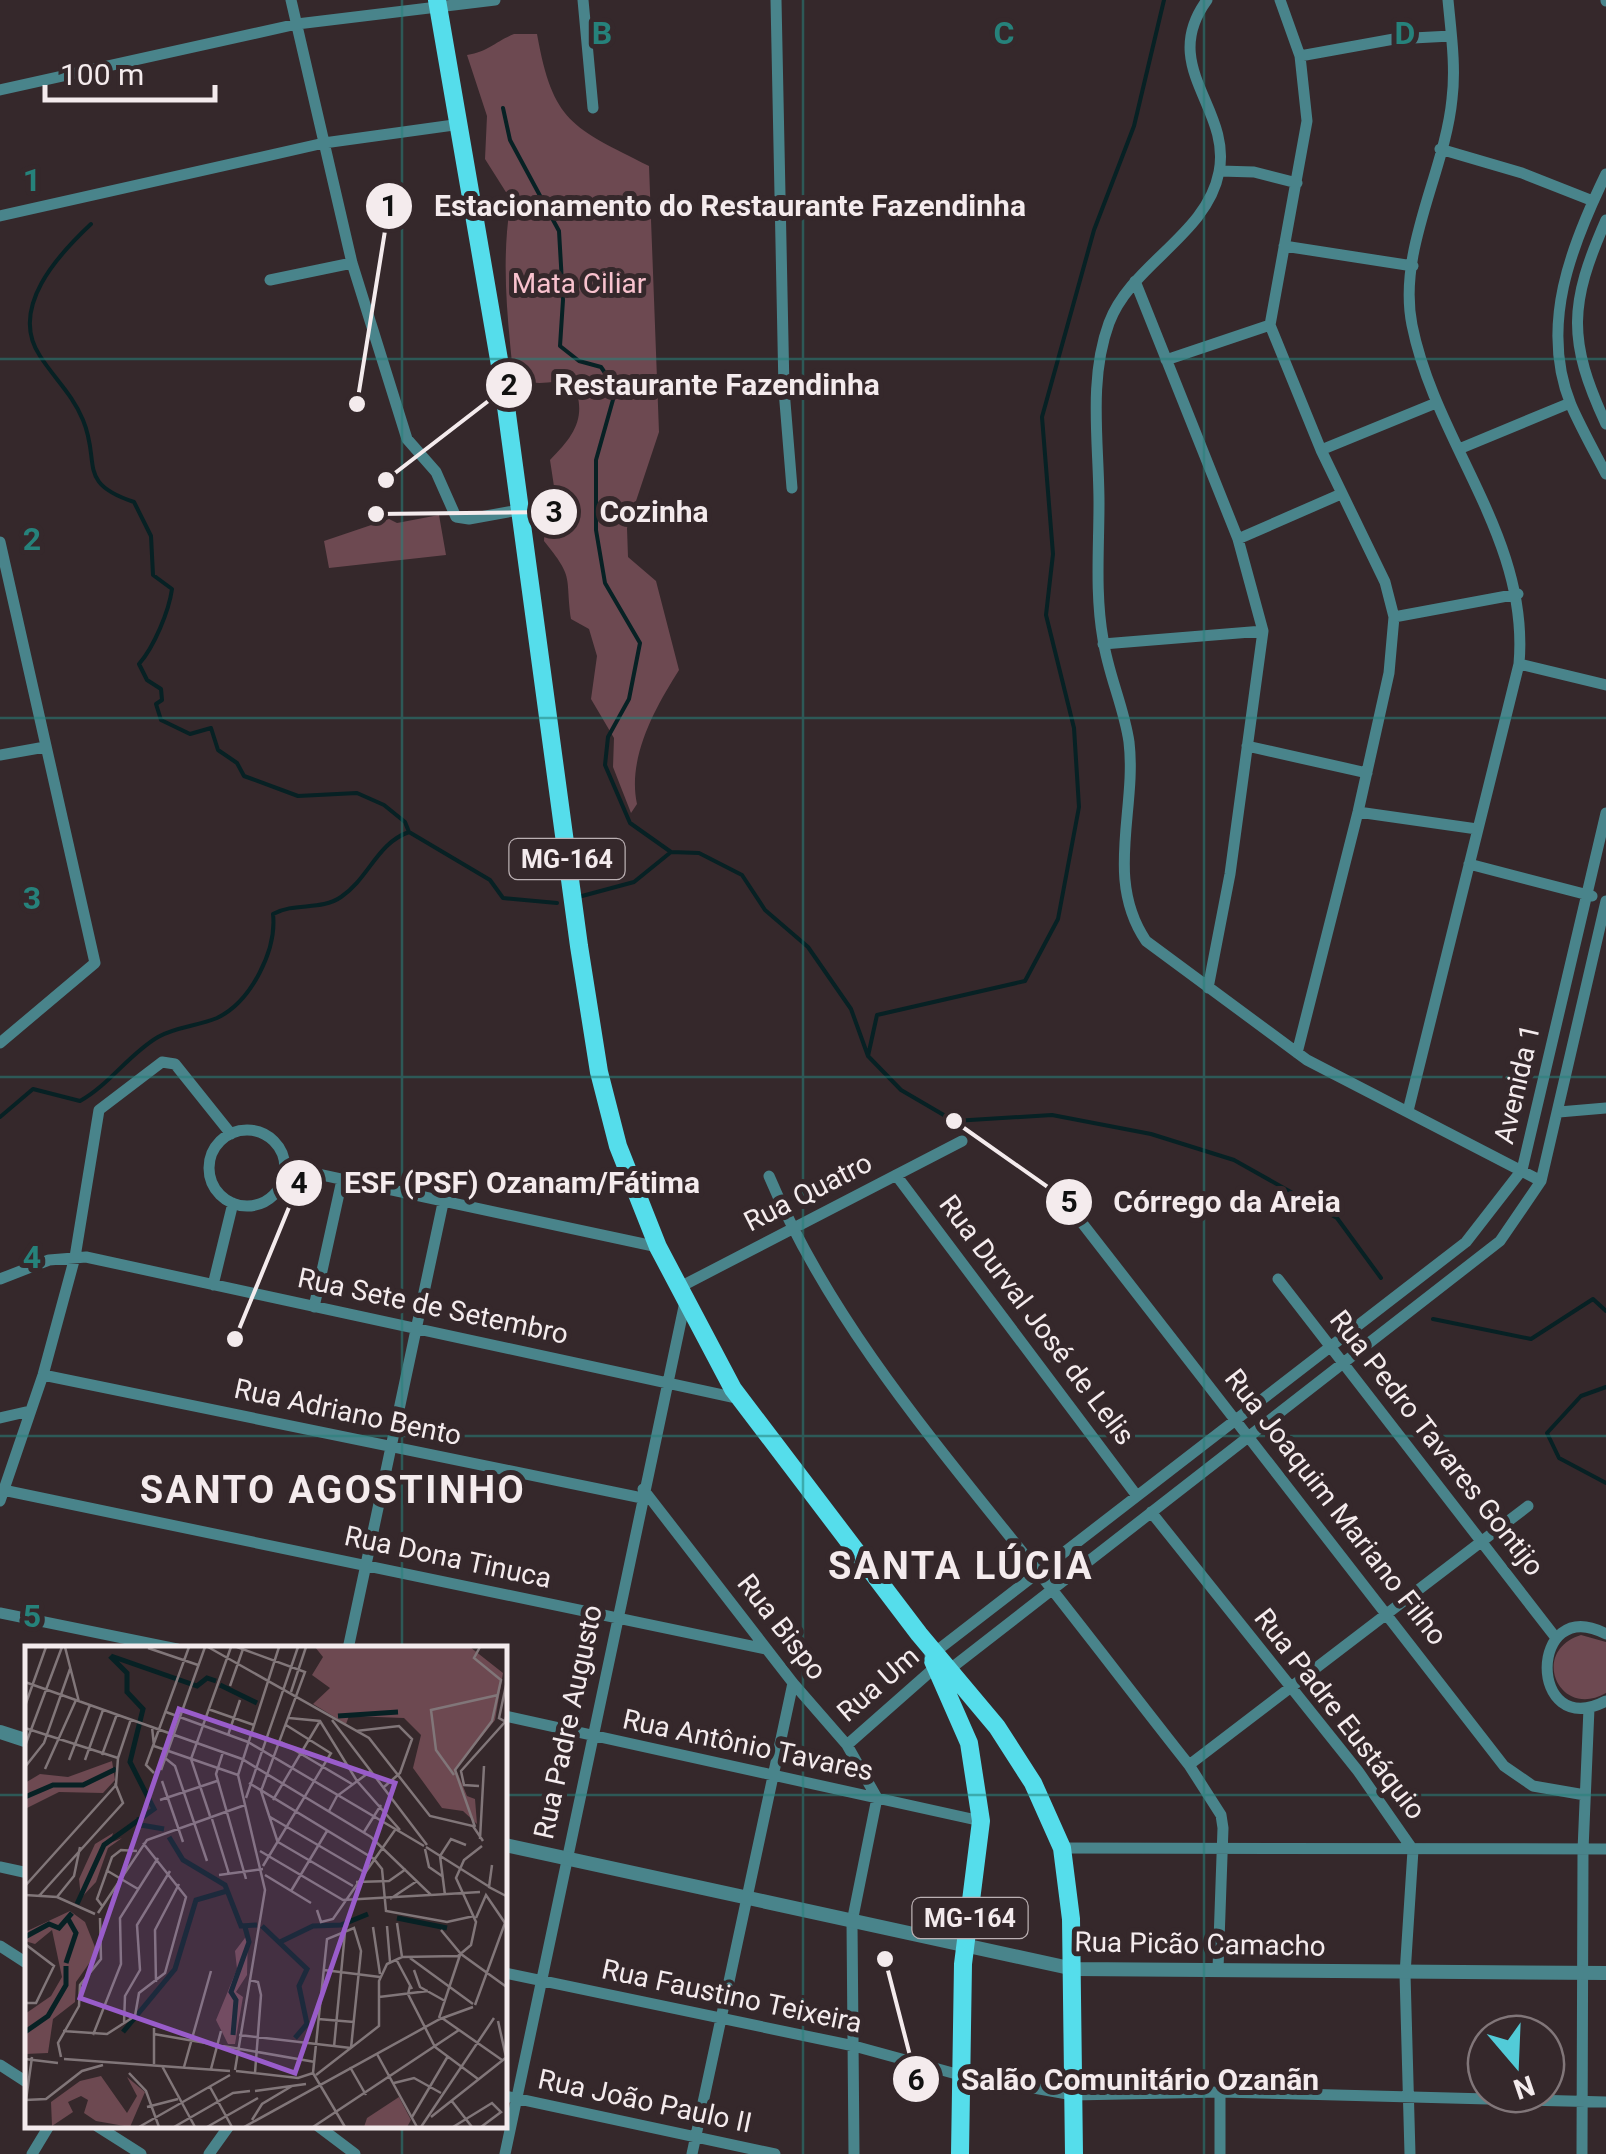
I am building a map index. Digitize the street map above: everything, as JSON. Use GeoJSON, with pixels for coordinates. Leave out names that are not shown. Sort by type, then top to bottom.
{"type":"FeatureCollection","features":[{"type":"Feature","properties":{"kind":"main road","name":"MG-164"},"geometry":{"type":"LineString","coordinates":[[438,4],[462,124],[599,1072],[618,1146],[658,1247],[740,1399],[919,1634],[940,1667],[969,1743],[981,1821],[966,1946],[960,2154]]}},
{"type":"Feature","properties":{"kind":"main road"},"geometry":{"type":"LineString","coordinates":[[940,1667],[997,1727],[1033,1782],[1062,1848],[1074,1969],[1074,2154]]}},
{"type":"Feature","properties":{"kind":"main road"},"geometry":{"type":"LineString","coordinates":[[969,1743],[970,1728],[976,1723],[984,1721],[997,1727]]}},
{"type":"Feature","properties":{"kind":"street"},"geometry":{"type":"LineString","coordinates":[[291,0],[352,263],[408,439],[436,472],[456,517],[469,519],[519,510]]}},
{"type":"Feature","properties":{"kind":"street"},"geometry":{"type":"LineString","coordinates":[[0,90],[297,24],[496,0]]}},
{"type":"Feature","properties":{"kind":"street"},"geometry":{"type":"LineString","coordinates":[[583,0],[593,108]]}},
{"type":"Feature","properties":{"kind":"street"},"geometry":{"type":"LineString","coordinates":[[776,0],[784,390],[792,488]]}},
{"type":"Feature","properties":{"kind":"street"},"geometry":{"type":"LineString","coordinates":[[1206,0],[1187,46],[1191,70],[1214,128],[1220,171],[1204,209],[1135,281],[1110,319],[1096,363],[1097,600],[1103,644],[1129,743],[1123,839],[1125,892],[1132,920],[1146,941],[1297,1053],[1541,1180]]}},
{"type":"Feature","properties":{"kind":"street"},"geometry":{"type":"LineString","coordinates":[[1280,0],[1300,56],[1307,121],[1270,326],[1321,450],[1385,582],[1394,617],[1389,673],[1367,773],[1297,1053]]}},
{"type":"Feature","properties":{"kind":"street"},"geometry":{"type":"LineString","coordinates":[[1408,1112],[1519,664],[1522,626],[1518,594],[1436,403],[1411,322],[1413,266],[1452,100],[1448,0]]}},
{"type":"Feature","properties":{"kind":"street"},"geometry":{"type":"LineString","coordinates":[[1300,56],[1394,39],[1452,36]]}},
{"type":"Feature","properties":{"kind":"street"},"geometry":{"type":"LineString","coordinates":[[0,216],[324,143],[462,124]]}},
{"type":"Feature","properties":{"kind":"street"},"geometry":{"type":"LineString","coordinates":[[1440,149],[1522,173],[1593,201]]}},
{"type":"Feature","properties":{"kind":"street"},"geometry":{"type":"LineString","coordinates":[[1220,171],[1254,172],[1297,183]]}},
{"type":"Feature","properties":{"kind":"street"},"geometry":{"type":"LineString","coordinates":[[1606,174],[1570,259],[1557,313],[1560,362],[1570,403],[1606,474]]}},
{"type":"Feature","properties":{"kind":"street"},"geometry":{"type":"LineString","coordinates":[[1606,220],[1576,302],[1578,353],[1606,424]]}},
{"type":"Feature","properties":{"kind":"street"},"geometry":{"type":"LineString","coordinates":[[1284,246],[1413,266]]}},
{"type":"Feature","properties":{"kind":"street"},"geometry":{"type":"LineString","coordinates":[[270,280],[352,263]]}},
{"type":"Feature","properties":{"kind":"street"},"geometry":{"type":"LineString","coordinates":[[1135,281],[1238,539],[1263,631],[1208,988]]}},
{"type":"Feature","properties":{"kind":"street"},"geometry":{"type":"LineString","coordinates":[[1166,360],[1270,326]]}},
{"type":"Feature","properties":{"kind":"street"},"geometry":{"type":"LineString","coordinates":[[1321,450],[1436,403]]}},
{"type":"Feature","properties":{"kind":"street"},"geometry":{"type":"LineString","coordinates":[[1459,449],[1570,403]]}},
{"type":"Feature","properties":{"kind":"street"},"geometry":{"type":"LineString","coordinates":[[1238,539],[1342,494]]}},
{"type":"Feature","properties":{"kind":"street"},"geometry":{"type":"LineString","coordinates":[[0,542],[95,963],[0,1042]]}},
{"type":"Feature","properties":{"kind":"street"},"geometry":{"type":"LineString","coordinates":[[1394,617],[1518,594]]}},
{"type":"Feature","properties":{"kind":"street"},"geometry":{"type":"LineString","coordinates":[[1103,644],[1263,631]]}},
{"type":"Feature","properties":{"kind":"street"},"geometry":{"type":"LineString","coordinates":[[1519,664],[1606,685]]}},
{"type":"Feature","properties":{"kind":"street"},"geometry":{"type":"LineString","coordinates":[[1246,746],[1367,773]]}},
{"type":"Feature","properties":{"kind":"street"},"geometry":{"type":"LineString","coordinates":[[0,755],[45,747]]}},
{"type":"Feature","properties":{"kind":"street"},"geometry":{"type":"LineString","coordinates":[[1358,812],[1478,829]]}},
{"type":"Feature","properties":{"kind":"street","name":"Avenida 1"},"geometry":{"type":"LineString","coordinates":[[940,1667],[1038,1572],[1466,1242],[1522,1170],[1606,813]]}},
{"type":"Feature","properties":{"kind":"street"},"geometry":{"type":"LineString","coordinates":[[1469,864],[1606,899]]}},
{"type":"Feature","properties":{"kind":"street","name":"Avenida 1"},"geometry":{"type":"LineString","coordinates":[[940,1667],[1052,1590],[1500,1241],[1541,1180],[1606,899]]}},
{"type":"Feature","properties":{"kind":"street"},"geometry":{"type":"LineString","coordinates":[[2,1496],[44,1375],[75,1257],[95,1127],[108,1099],[162,1062],[175,1064],[231,1134]]}},
{"type":"Feature","properties":{"kind":"street"},"geometry":{"type":"LineString","coordinates":[[1559,1112],[1606,1108]]}},
{"type":"Feature","properties":{"kind":"street"},"geometry":{"type":"LineString","coordinates":[[256,1132],[267,1136],[283,1155],[285,1167],[278,1191],[268,1199],[245,1206],[233,1203],[214,1187],[209,1163],[221,1141],[231,1134],[256,1132]]}},
{"type":"Feature","properties":{"kind":"street","name":"Rua Quatro"},"geometry":{"type":"LineString","coordinates":[[682,1295],[792,1230],[962,1141]]}},
{"type":"Feature","properties":{"kind":"street"},"geometry":{"type":"LineString","coordinates":[[285,1167],[658,1247]]}},
{"type":"Feature","properties":{"kind":"street","name":"Rua Durval José de Lelis"},"geometry":{"type":"LineString","coordinates":[[896,1175],[1137,1496]]}},
{"type":"Feature","properties":{"kind":"street"},"geometry":{"type":"LineString","coordinates":[[769,1176],[792,1230],[832,1299],[946,1457],[1189,1765],[1220,1815],[1218,1970]]}},
{"type":"Feature","properties":{"kind":"street"},"geometry":{"type":"LineString","coordinates":[[314,1307],[342,1180]]}},
{"type":"Feature","properties":{"kind":"street"},"geometry":{"type":"LineString","coordinates":[[212,1285],[233,1203]]}},
{"type":"Feature","properties":{"kind":"street"},"geometry":{"type":"LineString","coordinates":[[349,1646],[444,1203]]}},
{"type":"Feature","properties":{"kind":"street","name":"Rua Joaquim Mariano Filho"},"geometry":{"type":"LineString","coordinates":[[1072,1210],[1504,1766],[1533,1786],[1585,1795]]}},
{"type":"Feature","properties":{"kind":"street","name":"Rua Sete de Setembro"},"geometry":{"type":"LineString","coordinates":[[0,1279],[49,1260],[75,1257],[666,1380],[740,1399]]}},
{"type":"Feature","properties":{"kind":"street","name":"Rua Pedro Tavares Gontijo"},"geometry":{"type":"LineString","coordinates":[[1278,1279],[1556,1638]]}},
{"type":"Feature","properties":{"kind":"street","name":"Rua Padre Augusto"},"geometry":{"type":"LineString","coordinates":[[510,2097],[542,1982],[682,1295]]}},
{"type":"Feature","properties":{"kind":"street","name":"Rua Adriano Bento"},"geometry":{"type":"LineString","coordinates":[[44,1375],[642,1494]]}},
{"type":"Feature","properties":{"kind":"street"},"geometry":{"type":"LineString","coordinates":[[0,1418],[30,1410]]}},
{"type":"Feature","properties":{"kind":"street","name":"Rua Bispo"},"geometry":{"type":"LineString","coordinates":[[642,1494],[847,1746],[878,1798]]}},
{"type":"Feature","properties":{"kind":"street","name":"Rua Dona Tinuca"},"geometry":{"type":"LineString","coordinates":[[2,1496],[766,1648]]}},
{"type":"Feature","properties":{"kind":"street"},"geometry":{"type":"LineString","coordinates":[[1189,1765],[1528,1506]]}},
{"type":"Feature","properties":{"kind":"street","name":"Rua Padre Eustáquio"},"geometry":{"type":"LineString","coordinates":[[1151,1512],[1358,1771],[1412,1850],[1405,1974],[1410,2154]]}},
{"type":"Feature","properties":{"kind":"street"},"geometry":{"type":"LineString","coordinates":[[0,1614],[163,1646]]}},
{"type":"Feature","properties":{"kind":"street"},"geometry":{"type":"LineString","coordinates":[[1606,1634],[1588,1627],[1556,1638],[1546,1655],[1547,1681],[1564,1702],[1589,1708],[1606,1701]]}},
{"type":"Feature","properties":{"kind":"street","name":"Rua Um"},"geometry":{"type":"LineString","coordinates":[[847,1746],[940,1667]]}},
{"type":"Feature","properties":{"kind":"street"},"geometry":{"type":"LineString","coordinates":[[692,2154],[792,1683]]}},
{"type":"Feature","properties":{"kind":"street"},"geometry":{"type":"LineString","coordinates":[[1582,2154],[1581,1974],[1589,1708]]}},
{"type":"Feature","properties":{"kind":"street","name":"Rua Antônio Tavares"},"geometry":{"type":"LineString","coordinates":[[508,1717],[981,1821]]}},
{"type":"Feature","properties":{"kind":"street"},"geometry":{"type":"LineString","coordinates":[[0,1732],[25,1740]]}},
{"type":"Feature","properties":{"kind":"street"},"geometry":{"type":"LineString","coordinates":[[854,2154],[852,1922],[878,1798]]}},
{"type":"Feature","properties":{"kind":"street","name":"Rua Picão Camacho"},"geometry":{"type":"LineString","coordinates":[[508,1846],[1074,1969],[1606,1973]]}},
{"type":"Feature","properties":{"kind":"street"},"geometry":{"type":"LineString","coordinates":[[1062,1848],[1606,1849]]}},
{"type":"Feature","properties":{"kind":"street"},"geometry":{"type":"LineString","coordinates":[[0,1867],[25,1872]]}},
{"type":"Feature","properties":{"kind":"street"},"geometry":{"type":"LineString","coordinates":[[0,1946],[25,1962]]}},
{"type":"Feature","properties":{"kind":"street","name":"Rua Faustino Teixeira"},"geometry":{"type":"LineString","coordinates":[[508,1975],[854,2046],[960,2075],[1073,2095],[1220,2092],[1606,2102]]}},
{"type":"Feature","properties":{"kind":"street"},"geometry":{"type":"LineString","coordinates":[[0,2065],[25,2081]]}},
{"type":"Feature","properties":{"kind":"street"},"geometry":{"type":"LineString","coordinates":[[1220,2092],[1220,2154]]}},
{"type":"Feature","properties":{"kind":"street","name":"Rua João Paulo II"},"geometry":{"type":"LineString","coordinates":[[510,2097],[775,2154]]}},
{"type":"Feature","properties":{"kind":"street"},"geometry":{"type":"LineString","coordinates":[[32,2154],[47,2129]]}},
{"type":"Feature","properties":{"kind":"street"},"geometry":{"type":"LineString","coordinates":[[101,2129],[141,2154]]}},
{"type":"Feature","properties":{"kind":"street"},"geometry":{"type":"LineString","coordinates":[[209,2154],[227,2129]]}},
{"type":"Feature","properties":{"kind":"street"},"geometry":{"type":"LineString","coordinates":[[322,2129],[355,2154]]}},
{"type":"Feature","properties":{"kind":"street","name":"Rua Padre Augusto"},"geometry":{"type":"LineString","coordinates":[[505,2154],[507,2129]]}},
{"type":"Feature","properties":{"kind":"green space","name":"Mata Ciliar"},"geometry":{"type":"Polygon","coordinates":[[[514,34],[537,34],[550,87],[570,119],[584,131],[649,166],[659,432],[627,528],[628,557],[656,581],[679,670],[645,734],[636,769],[637,804],[631,813],[613,767],[614,738],[591,699],[597,656],[589,629],[571,619],[565,571],[544,541],[546,506],[555,493],[550,460],[577,423],[577,392],[572,380],[533,383],[513,373],[506,265],[511,200],[485,159],[487,116],[467,55],[514,34]]]}},
{"type":"Feature","properties":{"kind":"green space"},"geometry":{"type":"Polygon","coordinates":[[[439,515],[446,555],[329,568],[324,541],[389,519],[397,523],[439,515]]]}},
{"type":"Feature","properties":{"kind":"green space"},"geometry":{"type":"Polygon","coordinates":[[[1581,1635],[1606,1642],[1606,1693],[1589,1699],[1575,1698],[1564,1691],[1554,1668],[1556,1655],[1565,1643],[1581,1635]]]}},
{"type":"Feature","properties":{"kind":"waterway"},"geometry":{"type":"LineString","coordinates":[[868,1056],[877,1015],[1025,981],[1058,919],[1079,807],[1074,728],[1046,615],[1053,554],[1042,417],[1094,230],[1134,126],[1164,0]]}},
{"type":"Feature","properties":{"kind":"waterway"},"geometry":{"type":"LineString","coordinates":[[503,108],[510,140],[559,231],[563,300],[560,346],[579,361],[601,367],[616,389],[596,460],[596,530],[605,583],[640,643],[629,699],[608,737],[605,765],[630,823],[671,852]]}},
{"type":"Feature","properties":{"kind":"waterway"},"geometry":{"type":"LineString","coordinates":[[91,224],[52,266],[42,283],[30,319],[32,338],[40,356],[79,411],[97,479],[116,495],[134,502],[151,536],[153,575],[172,589],[160,628],[139,664],[147,680],[161,689],[162,700],[156,704],[161,720],[190,734],[211,728],[218,750],[237,763],[244,776],[298,796],[357,793],[384,805],[405,822],[409,832],[490,880],[503,898],[557,903]]}},
{"type":"Feature","properties":{"kind":"waterway"},"geometry":{"type":"LineString","coordinates":[[0,1117],[33,1089],[80,1101],[158,1037],[217,1018],[229,1010],[251,988],[266,959],[273,914],[341,897],[389,844],[409,832]]}},
{"type":"Feature","properties":{"kind":"waterway"},"geometry":{"type":"LineString","coordinates":[[582,896],[634,882],[671,852],[699,853],[742,875],[765,910],[808,947],[851,1009],[868,1056],[901,1090],[954,1121],[1052,1115],[1151,1134],[1234,1160],[1337,1218],[1381,1278]]}},
{"type":"Feature","properties":{"kind":"waterway"},"geometry":{"type":"LineString","coordinates":[[1433,1319],[1531,1339],[1593,1299],[1606,1311]]}},
{"type":"Feature","properties":{"kind":"waterway"},"geometry":{"type":"LineString","coordinates":[[1606,1387],[1581,1396],[1547,1433],[1559,1458],[1606,1483]]}},
{"type":"Feature","properties":{"kind":"place","name":"Estacionamento do Restaurante Fazendinha"},"geometry":{"type":"Point","coordinates":[357,404]}},
{"type":"Feature","properties":{"kind":"place","name":"Restaurante Fazendinha"},"geometry":{"type":"Point","coordinates":[386,480]}},
{"type":"Feature","properties":{"kind":"place","name":"Cozinha"},"geometry":{"type":"Point","coordinates":[376,514]}},
{"type":"Feature","properties":{"kind":"place","name":"Córrego da Areia"},"geometry":{"type":"Point","coordinates":[954,1121]}},
{"type":"Feature","properties":{"kind":"place","name":"ESF (PSF) Ozanam/Fátima"},"geometry":{"type":"Point","coordinates":[235,1339]}},
{"type":"Feature","properties":{"kind":"place","name":"Salão Comunitário Ozanãn"},"geometry":{"type":"Point","coordinates":[885,1959]}},
{"type":"Feature","properties":{"kind":"district","name":"SANTO AGOSTINHO"},"geometry":{"type":"Point","coordinates":[333,1490]}},
{"type":"Feature","properties":{"kind":"district","name":"SANTA LÚCIA"},"geometry":{"type":"Point","coordinates":[961,1566]}}]}
